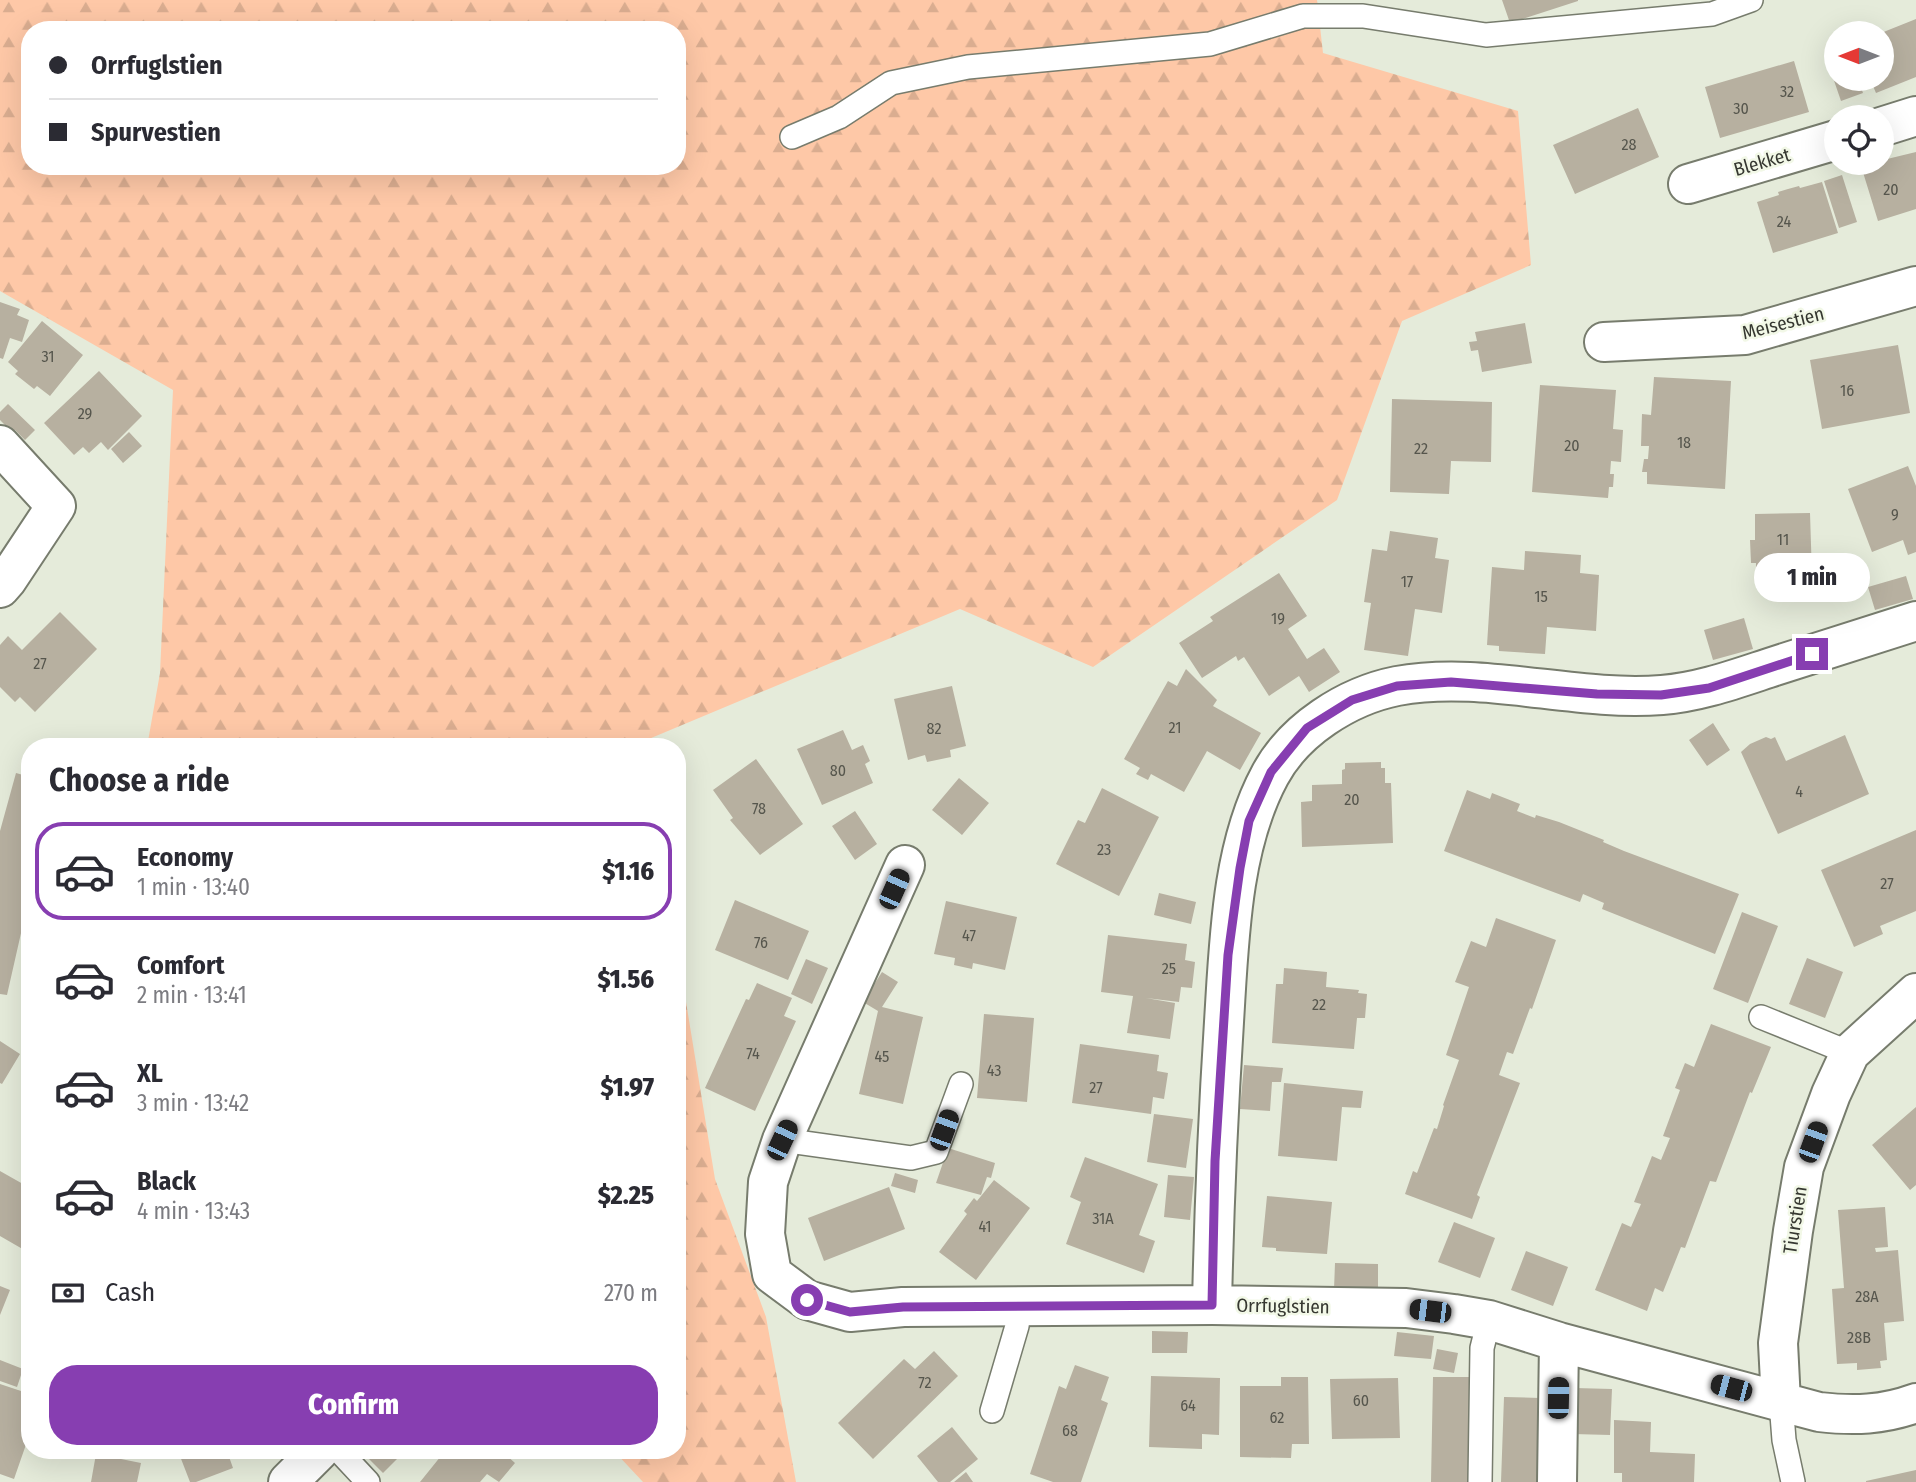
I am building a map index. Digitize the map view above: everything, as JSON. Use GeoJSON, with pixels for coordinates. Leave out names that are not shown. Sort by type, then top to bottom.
{"type":"FeatureCollection","features":[{"type":"Feature","properties":{"kind":"street"},"geometry":{"type":"LineString","coordinates":[[1894,123],[1916,116]]}},
{"type":"Feature","properties":{"kind":"street","name":"Blekket"},"geometry":{"type":"LineString","coordinates":[[1688,184],[1824,144]]}},
{"type":"Feature","properties":{"kind":"street","name":"Meisestien"},"geometry":{"type":"LineString","coordinates":[[1604,342],[1745,335],[1916,286]]}},
{"type":"Feature","properties":{"kind":"street"},"geometry":{"type":"LineString","coordinates":[[0,445],[56,506],[0,588]]}},
{"type":"Feature","properties":{"kind":"street"},"geometry":{"type":"LineString","coordinates":[[1212,1305],[1215,1161],[1228,955],[1240,868],[1249,821],[1271,772],[1307,728],[1352,700],[1397,686],[1451,682],[1597,694],[1661,695],[1709,688],[1916,621]]}},
{"type":"Feature","properties":{"kind":"street","name":"Orrfuglstien"},"geometry":{"type":"LineString","coordinates":[[905,865],[782,1140],[768,1182],[765,1234],[772,1274],[807,1300],[850,1312],[903,1307],[1212,1305],[1406,1308],[1489,1320],[1559,1342],[1819,1412],[1854,1416],[1916,1403]]}},
{"type":"Feature","properties":{"kind":"street","name":"Tiurstien"},"geometry":{"type":"LineString","coordinates":[[1781,1402],[1778,1343],[1804,1167],[1830,1094],[1850,1053],[1916,993]]}},
{"type":"Feature","properties":{"kind":"street"},"geometry":{"type":"LineString","coordinates":[[1557,1482],[1559,1342]]}},
{"type":"Feature","properties":{"kind":"street"},"geometry":{"type":"LineString","coordinates":[[288,1482],[311,1459]]}},
{"type":"Feature","properties":{"kind":"lane"},"geometry":{"type":"LineString","coordinates":[[793,137],[839,117],[891,83],[968,67],[1210,44],[1303,16],[1364,8],[1486,35],[1712,14],[1751,0]]}},
{"type":"Feature","properties":{"kind":"lane"},"geometry":{"type":"LineString","coordinates":[[1761,1017],[1850,1053]]}},
{"type":"Feature","properties":{"kind":"lane"},"geometry":{"type":"LineString","coordinates":[[782,1140],[911,1158],[936,1152],[961,1084]]}},
{"type":"Feature","properties":{"kind":"lane"},"geometry":{"type":"LineString","coordinates":[[992,1410],[1020,1307]]}},
{"type":"Feature","properties":{"kind":"lane"},"geometry":{"type":"LineString","coordinates":[[1480,1482],[1482,1348],[1489,1320]]}},
{"type":"Feature","properties":{"kind":"lane"},"geometry":{"type":"LineString","coordinates":[[1781,1402],[1784,1440],[1793,1482]]}},
{"type":"Feature","properties":{"kind":"lane"},"geometry":{"type":"LineString","coordinates":[[347,1459],[369,1482]]}},
{"type":"Feature","properties":{"kind":"green space"},"geometry":{"type":"Polygon","coordinates":[[[0,0],[1317,0],[1323,53],[1518,111],[1531,265],[1402,321],[1337,500],[1093,667],[960,609],[651,738],[149,738],[160,673],[173,390],[0,291],[0,0]]]}},
{"type":"Feature","properties":{"kind":"green space"},"geometry":{"type":"Polygon","coordinates":[[[686,1002],[715,1179],[766,1317],[796,1482],[643,1482],[621,1459],[686,1459],[686,1002]]]}},
{"type":"Feature","properties":{"kind":"building"},"geometry":{"type":"Polygon","coordinates":[[[1502,0],[1578,0],[1578,1],[1510,23],[1502,0]]]}},
{"type":"Feature","properties":{"kind":"building"},"geometry":{"type":"Polygon","coordinates":[[[1916,19],[1916,77],[1894,86],[1894,28],[1916,19]]]}},
{"type":"Feature","properties":{"kind":"building"},"geometry":{"type":"Polygon","coordinates":[[[1794,61],[1809,112],[1720,138],[1705,87],[1794,61]]]}},
{"type":"Feature","properties":{"kind":"building"},"geometry":{"type":"Polygon","coordinates":[[[1838,91],[1862,91],[1863,93],[1841,101],[1838,91]]]}},
{"type":"Feature","properties":{"kind":"building"},"geometry":{"type":"Polygon","coordinates":[[[1638,108],[1659,157],[1575,194],[1553,145],[1638,108]]]}},
{"type":"Feature","properties":{"kind":"building"},"geometry":{"type":"Polygon","coordinates":[[[1916,152],[1916,209],[1878,221],[1864,175],[1894,175],[1894,157],[1916,152]]]}},
{"type":"Feature","properties":{"kind":"building"},"geometry":{"type":"Polygon","coordinates":[[[1842,175],[1857,222],[1839,228],[1824,181],[1842,175]]]}},
{"type":"Feature","properties":{"kind":"building"},"geometry":{"type":"Polygon","coordinates":[[[1822,182],[1838,233],[1773,253],[1757,202],[1779,195],[1778,192],[1822,182]]]}},
{"type":"Feature","properties":{"kind":"building"},"geometry":{"type":"Polygon","coordinates":[[[0,302],[20,309],[17,315],[29,320],[22,342],[10,338],[3,359],[0,358],[0,302]]]}},
{"type":"Feature","properties":{"kind":"building"},"geometry":{"type":"Polygon","coordinates":[[[42,321],[83,355],[50,396],[37,386],[34,389],[15,374],[18,371],[8,362],[42,321]]]}},
{"type":"Feature","properties":{"kind":"building"},"geometry":{"type":"Polygon","coordinates":[[[1525,323],[1532,363],[1482,372],[1478,350],[1471,351],[1469,342],[1477,341],[1475,332],[1525,323]]]}},
{"type":"Feature","properties":{"kind":"building"},"geometry":{"type":"Polygon","coordinates":[[[1898,345],[1910,413],[1822,429],[1810,360],[1898,345]]]}},
{"type":"Feature","properties":{"kind":"building"},"geometry":{"type":"Polygon","coordinates":[[[99,371],[142,416],[108,450],[101,442],[89,453],[83,447],[74,455],[44,423],[99,371]]]}},
{"type":"Feature","properties":{"kind":"building"},"geometry":{"type":"Polygon","coordinates":[[[1654,377],[1731,381],[1725,489],[1647,484],[1647,472],[1642,472],[1644,459],[1648,459],[1649,446],[1641,446],[1642,414],[1651,415],[1654,377]]]}},
{"type":"Feature","properties":{"kind":"building"},"geometry":{"type":"Polygon","coordinates":[[[1540,385],[1616,390],[1613,429],[1623,430],[1621,462],[1611,461],[1613,487],[1609,487],[1608,498],[1532,492],[1540,385]]]}},
{"type":"Feature","properties":{"kind":"building"},"geometry":{"type":"Polygon","coordinates":[[[1392,399],[1492,402],[1491,462],[1451,461],[1449,494],[1390,492],[1392,399]]]}},
{"type":"Feature","properties":{"kind":"building"},"geometry":{"type":"Polygon","coordinates":[[[8,404],[35,430],[25,440],[0,420],[0,412],[8,404]]]}},
{"type":"Feature","properties":{"kind":"building"},"geometry":{"type":"Polygon","coordinates":[[[129,432],[142,446],[123,463],[111,449],[129,432]]]}},
{"type":"Feature","properties":{"kind":"building"},"geometry":{"type":"Polygon","coordinates":[[[1908,466],[1916,486],[1916,552],[1908,555],[1903,540],[1872,552],[1848,489],[1908,466]]]}},
{"type":"Feature","properties":{"kind":"building"},"geometry":{"type":"Polygon","coordinates":[[[1810,513],[1812,576],[1756,577],[1756,563],[1751,563],[1750,540],[1755,540],[1755,514],[1810,513]]]}},
{"type":"Feature","properties":{"kind":"building"},"geometry":{"type":"Polygon","coordinates":[[[1390,531],[1438,538],[1435,558],[1449,560],[1442,613],[1415,609],[1408,656],[1364,650],[1371,603],[1364,602],[1372,549],[1387,551],[1390,531]]]}},
{"type":"Feature","properties":{"kind":"building"},"geometry":{"type":"Polygon","coordinates":[[[1525,551],[1581,555],[1580,573],[1599,575],[1596,631],[1547,627],[1545,654],[1499,651],[1499,646],[1487,645],[1492,567],[1524,570],[1525,551]]]}},
{"type":"Feature","properties":{"kind":"building"},"geometry":{"type":"Polygon","coordinates":[[[1279,573],[1307,616],[1288,629],[1307,659],[1324,648],[1340,672],[1309,692],[1299,676],[1269,696],[1244,657],[1238,661],[1236,656],[1202,678],[1179,643],[1213,621],[1210,617],[1279,573]]]}},
{"type":"Feature","properties":{"kind":"building"},"geometry":{"type":"Polygon","coordinates":[[[1906,576],[1913,599],[1875,610],[1868,587],[1906,576]]]}},
{"type":"Feature","properties":{"kind":"building"},"geometry":{"type":"Polygon","coordinates":[[[60,612],[97,649],[35,712],[20,697],[15,702],[0,687],[0,645],[8,636],[22,650],[60,612]]]}},
{"type":"Feature","properties":{"kind":"building"},"geometry":{"type":"Polygon","coordinates":[[[1744,618],[1753,649],[1713,660],[1704,630],[1744,618]]]}},
{"type":"Feature","properties":{"kind":"building"},"geometry":{"type":"Polygon","coordinates":[[[1186,669],[1217,700],[1213,706],[1261,733],[1240,770],[1207,751],[1184,792],[1151,774],[1148,780],[1136,774],[1140,768],[1124,759],[1168,681],[1177,686],[1186,669]]]}},
{"type":"Feature","properties":{"kind":"building"},"geometry":{"type":"Polygon","coordinates":[[[952,686],[966,746],[950,750],[951,757],[927,762],[925,755],[908,760],[894,699],[952,686]]]}},
{"type":"Feature","properties":{"kind":"building"},"geometry":{"type":"Polygon","coordinates":[[[1713,723],[1730,750],[1707,766],[1689,740],[1713,723]]]}},
{"type":"Feature","properties":{"kind":"building"},"geometry":{"type":"Polygon","coordinates":[[[843,730],[852,750],[863,745],[870,761],[865,764],[873,783],[822,805],[797,749],[843,730]]]}},
{"type":"Feature","properties":{"kind":"building"},"geometry":{"type":"Polygon","coordinates":[[[1845,735],[1869,794],[1778,834],[1741,752],[1750,744],[1766,737],[1775,737],[1786,761],[1845,735]]]}},
{"type":"Feature","properties":{"kind":"building"},"geometry":{"type":"Polygon","coordinates":[[[756,759],[803,824],[760,855],[730,820],[733,818],[713,790],[756,759]]]}},
{"type":"Feature","properties":{"kind":"building"},"geometry":{"type":"Polygon","coordinates":[[[1381,762],[1381,768],[1385,768],[1385,783],[1391,783],[1393,843],[1302,847],[1301,802],[1312,801],[1312,785],[1342,784],[1345,763],[1381,762]]]}},
{"type":"Feature","properties":{"kind":"building"},"geometry":{"type":"Polygon","coordinates":[[[16,773],[21,774],[21,933],[7,995],[0,994],[0,831],[16,773]]]}},
{"type":"Feature","properties":{"kind":"building"},"geometry":{"type":"Polygon","coordinates":[[[959,778],[989,803],[962,835],[932,810],[959,778]]]}},
{"type":"Feature","properties":{"kind":"building"},"geometry":{"type":"Polygon","coordinates":[[[1102,788],[1159,817],[1119,896],[1056,864],[1078,820],[1085,823],[1102,788]]]}},
{"type":"Feature","properties":{"kind":"building"},"geometry":{"type":"Polygon","coordinates":[[[1467,790],[1490,799],[1492,793],[1520,804],[1517,811],[1535,818],[1536,815],[1559,822],[1624,851],[1739,894],[1715,954],[1602,909],[1604,903],[1583,894],[1580,902],[1444,851],[1467,790]]]}},
{"type":"Feature","properties":{"kind":"building"},"geometry":{"type":"Polygon","coordinates":[[[855,811],[877,844],[855,860],[832,826],[855,811]]]}},
{"type":"Feature","properties":{"kind":"building"},"geometry":{"type":"Polygon","coordinates":[[[1916,830],[1916,911],[1880,926],[1883,934],[1854,947],[1821,870],[1916,830]]]}},
{"type":"Feature","properties":{"kind":"building"},"geometry":{"type":"Polygon","coordinates":[[[1159,893],[1196,902],[1191,924],[1154,915],[1159,893]]]}},
{"type":"Feature","properties":{"kind":"building"},"geometry":{"type":"Polygon","coordinates":[[[735,900],[809,931],[788,980],[715,950],[735,900]]]}},
{"type":"Feature","properties":{"kind":"building"},"geometry":{"type":"Polygon","coordinates":[[[946,901],[1017,917],[1005,970],[973,963],[972,969],[954,965],[955,958],[934,954],[946,901]]]}},
{"type":"Feature","properties":{"kind":"building"},"geometry":{"type":"Polygon","coordinates":[[[1742,912],[1778,926],[1748,1003],[1713,989],[1742,912]]]}},
{"type":"Feature","properties":{"kind":"building"},"geometry":{"type":"Polygon","coordinates":[[[1496,918],[1556,940],[1513,1054],[1507,1052],[1499,1075],[1520,1083],[1477,1195],[1480,1197],[1472,1219],[1405,1194],[1413,1171],[1417,1173],[1434,1128],[1437,1129],[1459,1060],[1446,1055],[1469,987],[1455,982],[1471,941],[1486,947],[1496,918]]]}},
{"type":"Feature","properties":{"kind":"building"},"geometry":{"type":"Polygon","coordinates":[[[1108,935],[1187,944],[1185,960],[1195,962],[1192,988],[1181,987],[1179,1002],[1146,998],[1175,1003],[1170,1039],[1127,1033],[1133,996],[1101,992],[1108,935]]]}},
{"type":"Feature","properties":{"kind":"building"},"geometry":{"type":"Polygon","coordinates":[[[1807,958],[1843,972],[1825,1018],[1789,1004],[1807,958]]]}},
{"type":"Feature","properties":{"kind":"building"},"geometry":{"type":"Polygon","coordinates":[[[806,959],[828,968],[812,1004],[791,994],[806,959]]]}},
{"type":"Feature","properties":{"kind":"building"},"geometry":{"type":"Polygon","coordinates":[[[1284,968],[1327,972],[1326,987],[1359,990],[1358,993],[1367,994],[1365,1018],[1357,1018],[1354,1049],[1272,1043],[1276,984],[1283,984],[1284,968]]]}},
{"type":"Feature","properties":{"kind":"building"},"geometry":{"type":"Polygon","coordinates":[[[882,972],[898,982],[882,1007],[923,1017],[903,1104],[859,1094],[878,1011],[863,1002],[882,972]]]}},
{"type":"Feature","properties":{"kind":"building"},"geometry":{"type":"Polygon","coordinates":[[[757,983],[792,998],[784,1016],[796,1021],[755,1111],[705,1088],[746,999],[749,1000],[757,983]]]}},
{"type":"Feature","properties":{"kind":"building"},"geometry":{"type":"Polygon","coordinates":[[[984,1014],[1034,1018],[1027,1102],[977,1098],[984,1014]]]}},
{"type":"Feature","properties":{"kind":"building"},"geometry":{"type":"Polygon","coordinates":[[[1711,1024],[1771,1047],[1752,1093],[1750,1092],[1716,1182],[1710,1181],[1685,1248],[1681,1247],[1663,1292],[1655,1288],[1647,1311],[1595,1290],[1622,1223],[1631,1227],[1641,1204],[1634,1202],[1652,1156],[1661,1160],[1670,1138],[1663,1136],[1680,1090],[1675,1088],[1685,1063],[1694,1067],[1711,1024]]]}},
{"type":"Feature","properties":{"kind":"building"},"geometry":{"type":"Polygon","coordinates":[[[0,1041],[20,1054],[2,1084],[0,1083],[0,1041]]]}},
{"type":"Feature","properties":{"kind":"building"},"geometry":{"type":"Polygon","coordinates":[[[1080,1044],[1159,1055],[1157,1071],[1168,1073],[1164,1099],[1153,1097],[1151,1114],[1072,1103],[1080,1044]]]}},
{"type":"Feature","properties":{"kind":"building"},"geometry":{"type":"Polygon","coordinates":[[[1244,1065],[1283,1068],[1281,1082],[1272,1082],[1270,1111],[1240,1109],[1244,1065]]]}},
{"type":"Feature","properties":{"kind":"building"},"geometry":{"type":"Polygon","coordinates":[[[1284,1083],[1363,1091],[1361,1108],[1342,1107],[1337,1161],[1278,1156],[1284,1083]]]}},
{"type":"Feature","properties":{"kind":"building"},"geometry":{"type":"Polygon","coordinates":[[[1916,1107],[1916,1185],[1910,1190],[1872,1145],[1916,1107]]]}},
{"type":"Feature","properties":{"kind":"building"},"geometry":{"type":"Polygon","coordinates":[[[1154,1114],[1193,1119],[1186,1168],[1147,1162],[1154,1114]]]}},
{"type":"Feature","properties":{"kind":"building"},"geometry":{"type":"Polygon","coordinates":[[[948,1148],[995,1163],[991,1178],[987,1177],[981,1195],[936,1183],[948,1148]]]}},
{"type":"Feature","properties":{"kind":"building"},"geometry":{"type":"Polygon","coordinates":[[[1085,1157],[1158,1184],[1139,1235],[1155,1241],[1144,1273],[1066,1244],[1081,1202],[1070,1197],[1085,1157]]]}},
{"type":"Feature","properties":{"kind":"building"},"geometry":{"type":"Polygon","coordinates":[[[0,1171],[21,1183],[21,1248],[0,1236],[0,1171]]]}},
{"type":"Feature","properties":{"kind":"building"},"geometry":{"type":"Polygon","coordinates":[[[895,1173],[918,1180],[915,1193],[891,1186],[895,1173]]]}},
{"type":"Feature","properties":{"kind":"building"},"geometry":{"type":"Polygon","coordinates":[[[1168,1175],[1194,1177],[1190,1220],[1164,1217],[1168,1175]]]}},
{"type":"Feature","properties":{"kind":"building"},"geometry":{"type":"Polygon","coordinates":[[[994,1180],[1030,1208],[976,1280],[939,1252],[967,1214],[964,1211],[974,1198],[977,1201],[994,1180]]]}},
{"type":"Feature","properties":{"kind":"building"},"geometry":{"type":"Polygon","coordinates":[[[889,1187],[905,1229],[824,1261],[808,1218],[889,1187]]]}},
{"type":"Feature","properties":{"kind":"building"},"geometry":{"type":"Polygon","coordinates":[[[1267,1196],[1332,1202],[1327,1254],[1276,1251],[1276,1248],[1262,1247],[1267,1196]]]}},
{"type":"Feature","properties":{"kind":"building"},"geometry":{"type":"Polygon","coordinates":[[[1885,1207],[1888,1247],[1875,1248],[1876,1252],[1898,1250],[1904,1321],[1884,1323],[1887,1360],[1880,1361],[1881,1368],[1857,1370],[1857,1363],[1837,1364],[1832,1289],[1844,1288],[1838,1210],[1885,1207]]]}},
{"type":"Feature","properties":{"kind":"building"},"geometry":{"type":"Polygon","coordinates":[[[1454,1222],[1495,1238],[1480,1278],[1438,1262],[1454,1222]]]}},
{"type":"Feature","properties":{"kind":"building"},"geometry":{"type":"Polygon","coordinates":[[[1526,1251],[1568,1267],[1553,1306],[1511,1290],[1526,1251]]]}},
{"type":"Feature","properties":{"kind":"building"},"geometry":{"type":"Polygon","coordinates":[[[1335,1263],[1378,1264],[1378,1291],[1334,1290],[1335,1263]]]}},
{"type":"Feature","properties":{"kind":"building"},"geometry":{"type":"Polygon","coordinates":[[[0,1286],[10,1290],[0,1315],[0,1286]]]}},
{"type":"Feature","properties":{"kind":"building"},"geometry":{"type":"Polygon","coordinates":[[[1152,1331],[1188,1332],[1187,1353],[1152,1353],[1152,1331]]]}},
{"type":"Feature","properties":{"kind":"building"},"geometry":{"type":"Polygon","coordinates":[[[1397,1332],[1434,1336],[1431,1359],[1394,1356],[1397,1332]]]}},
{"type":"Feature","properties":{"kind":"building"},"geometry":{"type":"Polygon","coordinates":[[[1437,1349],[1458,1353],[1454,1373],[1433,1369],[1437,1349]]]}},
{"type":"Feature","properties":{"kind":"building"},"geometry":{"type":"Polygon","coordinates":[[[934,1351],[958,1376],[873,1459],[838,1423],[904,1359],[915,1369],[934,1351]]]}},
{"type":"Feature","properties":{"kind":"building"},"geometry":{"type":"Polygon","coordinates":[[[0,1360],[21,1368],[17,1387],[0,1381],[0,1360]]]}},
{"type":"Feature","properties":{"kind":"building"},"geometry":{"type":"Polygon","coordinates":[[[1075,1365],[1109,1377],[1101,1400],[1108,1403],[1081,1482],[1053,1482],[1030,1474],[1059,1386],[1066,1389],[1075,1365]]]}},
{"type":"Feature","properties":{"kind":"building"},"geometry":{"type":"Polygon","coordinates":[[[1151,1376],[1220,1378],[1219,1435],[1202,1434],[1202,1449],[1149,1447],[1151,1376]]]}},
{"type":"Feature","properties":{"kind":"building"},"geometry":{"type":"Polygon","coordinates":[[[1281,1377],[1308,1377],[1309,1444],[1292,1444],[1291,1458],[1240,1457],[1240,1386],[1281,1386],[1281,1377]]]}},
{"type":"Feature","properties":{"kind":"building"},"geometry":{"type":"Polygon","coordinates":[[[1433,1377],[1469,1377],[1469,1482],[1431,1482],[1433,1377]]]}},
{"type":"Feature","properties":{"kind":"building"},"geometry":{"type":"Polygon","coordinates":[[[1398,1378],[1400,1438],[1332,1439],[1330,1379],[1398,1378]]]}},
{"type":"Feature","properties":{"kind":"building"},"geometry":{"type":"Polygon","coordinates":[[[0,1384],[21,1391],[21,1459],[14,1479],[0,1474],[0,1384]]]}},
{"type":"Feature","properties":{"kind":"building"},"geometry":{"type":"Polygon","coordinates":[[[1575,1388],[1612,1389],[1610,1435],[1573,1434],[1575,1388]]]}},
{"type":"Feature","properties":{"kind":"building"},"geometry":{"type":"Polygon","coordinates":[[[1504,1397],[1540,1398],[1538,1482],[1501,1482],[1504,1397]]]}},
{"type":"Feature","properties":{"kind":"building"},"geometry":{"type":"Polygon","coordinates":[[[1614,1420],[1651,1422],[1650,1452],[1695,1454],[1694,1482],[1622,1482],[1622,1473],[1614,1473],[1614,1420]]]}},
{"type":"Feature","properties":{"kind":"building"},"geometry":{"type":"Polygon","coordinates":[[[952,1427],[978,1459],[950,1482],[938,1482],[917,1456],[952,1427]]]}},
{"type":"Feature","properties":{"kind":"building"},"geometry":{"type":"Polygon","coordinates":[[[95,1459],[121,1459],[141,1463],[137,1482],[91,1482],[95,1459]]]}},
{"type":"Feature","properties":{"kind":"building"},"geometry":{"type":"Polygon","coordinates":[[[181,1459],[230,1459],[233,1468],[190,1482],[181,1459]]]}},
{"type":"Feature","properties":{"kind":"building"},"geometry":{"type":"Polygon","coordinates":[[[369,1459],[397,1459],[383,1473],[369,1459]]]}},
{"type":"Feature","properties":{"kind":"building"},"geometry":{"type":"Polygon","coordinates":[[[439,1459],[511,1459],[515,1463],[499,1482],[487,1474],[480,1482],[420,1482],[439,1459]]]}},
{"type":"Feature","properties":{"kind":"building"},"geometry":{"type":"Polygon","coordinates":[[[1916,1470],[1916,1482],[1866,1482],[1866,1481],[1916,1470]]]}},
{"type":"Feature","properties":{"kind":"building"},"geometry":{"type":"Polygon","coordinates":[[[966,1472],[973,1482],[954,1482],[966,1472]]]}},
{"type":"Feature","properties":{"kind":"route"},"geometry":{"type":"LineString","coordinates":[[807,1300],[850,1312],[903,1307],[1212,1305],[1215,1161],[1228,955],[1240,868],[1249,821],[1271,772],[1307,728],[1352,700],[1397,686],[1451,682],[1597,694],[1661,695],[1709,688],[1812,654]]}}]}
